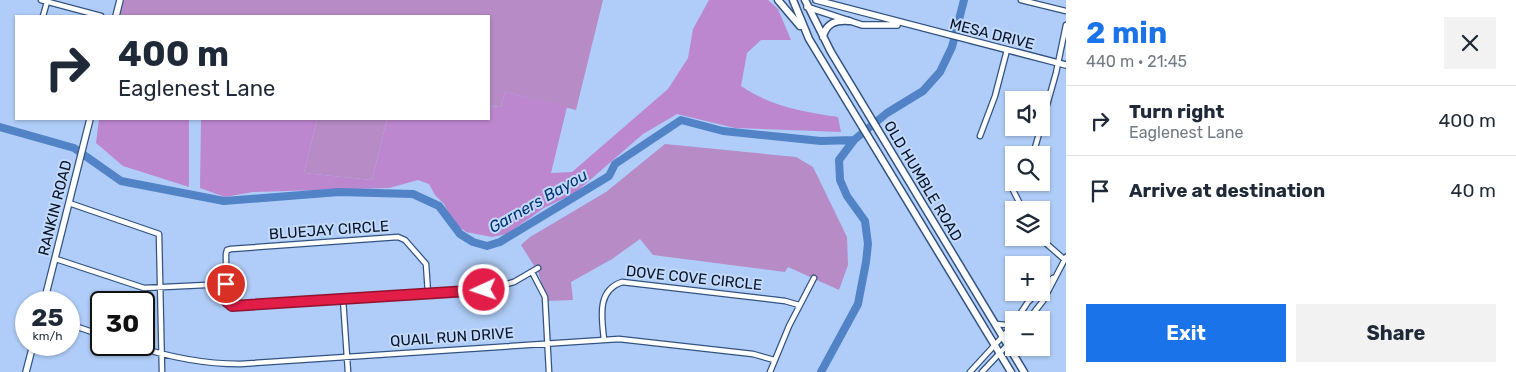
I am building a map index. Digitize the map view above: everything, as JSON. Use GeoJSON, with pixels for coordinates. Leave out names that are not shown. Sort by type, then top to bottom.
{"type":"FeatureCollection","features":[{"type":"Feature","properties":{"kind":"main road"},"geometry":{"type":"LineString","coordinates":[[778,0],[808,37]]}},
{"type":"Feature","properties":{"kind":"main road","name":"OLD HUMBLE ROAD"},"geometry":{"type":"LineString","coordinates":[[793,0],[808,37],[1011,372]]}},
{"type":"Feature","properties":{"kind":"main road","name":"MESA DRIVE"},"geometry":{"type":"LineString","coordinates":[[793,0],[806,4]]}},
{"type":"Feature","properties":{"kind":"main road","name":"OLD HUMBLE ROAD"},"geometry":{"type":"LineString","coordinates":[[806,4],[822,37],[883,140],[1005,340]]}},
{"type":"Feature","properties":{"kind":"main road"},"geometry":{"type":"LineString","coordinates":[[822,37],[826,28],[833,22],[848,21]]}},
{"type":"Feature","properties":{"kind":"main road"},"geometry":{"type":"LineString","coordinates":[[913,208],[922,202]]}},
{"type":"Feature","properties":{"kind":"main road","name":"OLD HUMBLE ROAD"},"geometry":{"type":"LineString","coordinates":[[1015,356],[1024,372]]}},
{"type":"Feature","properties":{"kind":"street"},"geometry":{"type":"LineString","coordinates":[[41,0],[97,15]]}},
{"type":"Feature","properties":{"kind":"street"},"geometry":{"type":"LineString","coordinates":[[116,15],[120,0]]}},
{"type":"Feature","properties":{"kind":"street","name":"MESA DRIVE"},"geometry":{"type":"LineString","coordinates":[[816,0],[1066,66]]}},
{"type":"Feature","properties":{"kind":"street"},"geometry":{"type":"LineString","coordinates":[[1021,0],[1066,11]]}},
{"type":"Feature","properties":{"kind":"street"},"geometry":{"type":"LineString","coordinates":[[43,15],[47,2]]}},
{"type":"Feature","properties":{"kind":"street","name":"MESA DRIVE"},"geometry":{"type":"LineString","coordinates":[[806,4],[862,25],[912,26]]}},
{"type":"Feature","properties":{"kind":"street"},"geometry":{"type":"LineString","coordinates":[[1036,146],[1059,64],[1066,25]]}},
{"type":"Feature","properties":{"kind":"street"},"geometry":{"type":"LineString","coordinates":[[980,136],[995,96],[1007,50]]}},
{"type":"Feature","properties":{"kind":"street","name":"RANKIN ROAD"},"geometry":{"type":"LineString","coordinates":[[47,291],[90,120]]}},
{"type":"Feature","properties":{"kind":"street"},"geometry":{"type":"LineString","coordinates":[[69,203],[159,234],[162,372]]}},
{"type":"Feature","properties":{"kind":"street","name":"BLUEJAY CIRCLE"},"geometry":{"type":"LineString","coordinates":[[226,284],[227,250],[398,237],[405,240],[426,264],[428,293]]}},
{"type":"Feature","properties":{"kind":"street"},"geometry":{"type":"LineString","coordinates":[[1035,311],[1043,301],[1065,258],[1050,246]]}},
{"type":"Feature","properties":{"kind":"street"},"geometry":{"type":"LineString","coordinates":[[56,259],[144,288],[226,284],[226,301],[232,306],[494,289],[514,282],[538,268]]}},
{"type":"Feature","properties":{"kind":"street"},"geometry":{"type":"LineString","coordinates":[[532,272],[545,297],[549,372]]}},
{"type":"Feature","properties":{"kind":"street"},"geometry":{"type":"LineString","coordinates":[[1050,281],[1058,274]]}},
{"type":"Feature","properties":{"kind":"street"},"geometry":{"type":"LineString","coordinates":[[770,372],[799,305],[814,278]]}},
{"type":"Feature","properties":{"kind":"street","name":"DOVE COVE CIRCLE"},"geometry":{"type":"LineString","coordinates":[[604,340],[604,299],[612,286],[622,282],[785,300],[799,305]]}},
{"type":"Feature","properties":{"kind":"street"},"geometry":{"type":"LineString","coordinates":[[343,299],[348,372]]}},
{"type":"Feature","properties":{"kind":"street"},"geometry":{"type":"LineString","coordinates":[[1022,311],[1031,301]]}},
{"type":"Feature","properties":{"kind":"street"},"geometry":{"type":"LineString","coordinates":[[995,324],[1005,325]]}},
{"type":"Feature","properties":{"kind":"street"},"geometry":{"type":"LineString","coordinates":[[970,372],[1003,336]]}},
{"type":"Feature","properties":{"kind":"street","name":"QUAIL RUN DRIVE"},"geometry":{"type":"LineString","coordinates":[[155,352],[217,364],[604,340],[659,342],[753,354],[774,360]]}},
{"type":"Feature","properties":{"kind":"street"},"geometry":{"type":"LineString","coordinates":[[982,372],[1005,348]]}},
{"type":"Feature","properties":{"kind":"street"},"geometry":{"type":"LineString","coordinates":[[27,372],[31,356]]}},
{"type":"Feature","properties":{"kind":"shaded area"},"geometry":{"type":"Polygon","coordinates":[[[124,0],[603,0],[576,110],[505,92],[501,107],[490,106],[490,15],[120,15],[124,0]]]}},
{"type":"Feature","properties":{"kind":"shaded area"},"geometry":{"type":"Polygon","coordinates":[[[709,0],[768,0],[778,9],[791,40],[761,40],[747,53],[741,86],[764,99],[776,103],[800,110],[838,117],[841,132],[735,128],[677,114],[643,134],[575,193],[544,208],[507,234],[492,237],[466,232],[454,223],[444,204],[435,195],[429,184],[418,180],[389,188],[253,192],[225,197],[200,188],[201,120],[317,120],[304,173],[372,180],[387,120],[490,120],[490,106],[501,107],[505,92],[567,107],[551,173],[572,172],[668,89],[688,58],[693,29],[709,0]]]}},
{"type":"Feature","properties":{"kind":"shaded area"},"geometry":{"type":"Polygon","coordinates":[[[99,120],[189,120],[189,187],[123,166],[96,143],[99,120]]]}},
{"type":"Feature","properties":{"kind":"shaded area"},"geometry":{"type":"Polygon","coordinates":[[[317,120],[387,120],[372,180],[304,173],[317,120]]]}},
{"type":"Feature","properties":{"kind":"shaded area"},"geometry":{"type":"Polygon","coordinates":[[[665,144],[796,157],[813,167],[847,237],[848,265],[839,290],[788,267],[785,272],[653,255],[640,239],[612,259],[571,282],[573,300],[547,301],[538,272],[521,245],[530,237],[606,192],[665,144]]]}},
{"type":"Feature","properties":{"kind":"waterway","name":"Garners Bayou"},"geometry":{"type":"LineString","coordinates":[[0,127],[74,148],[121,181],[224,201],[339,192],[413,194],[439,206],[460,234],[473,242],[487,246],[500,242],[609,176],[615,164],[681,120],[723,131],[821,141],[854,140],[887,113],[923,91],[940,72],[952,47],[964,0]]}},
{"type":"Feature","properties":{"kind":"waterway"},"geometry":{"type":"LineString","coordinates":[[821,372],[858,304],[866,262],[868,244],[865,221],[847,196],[840,180],[839,160],[854,140]]}},
{"type":"Feature","properties":{"kind":"route"},"geometry":{"type":"LineString","coordinates":[[226,284],[226,301],[228,305],[232,306],[484,290]]}}]}
